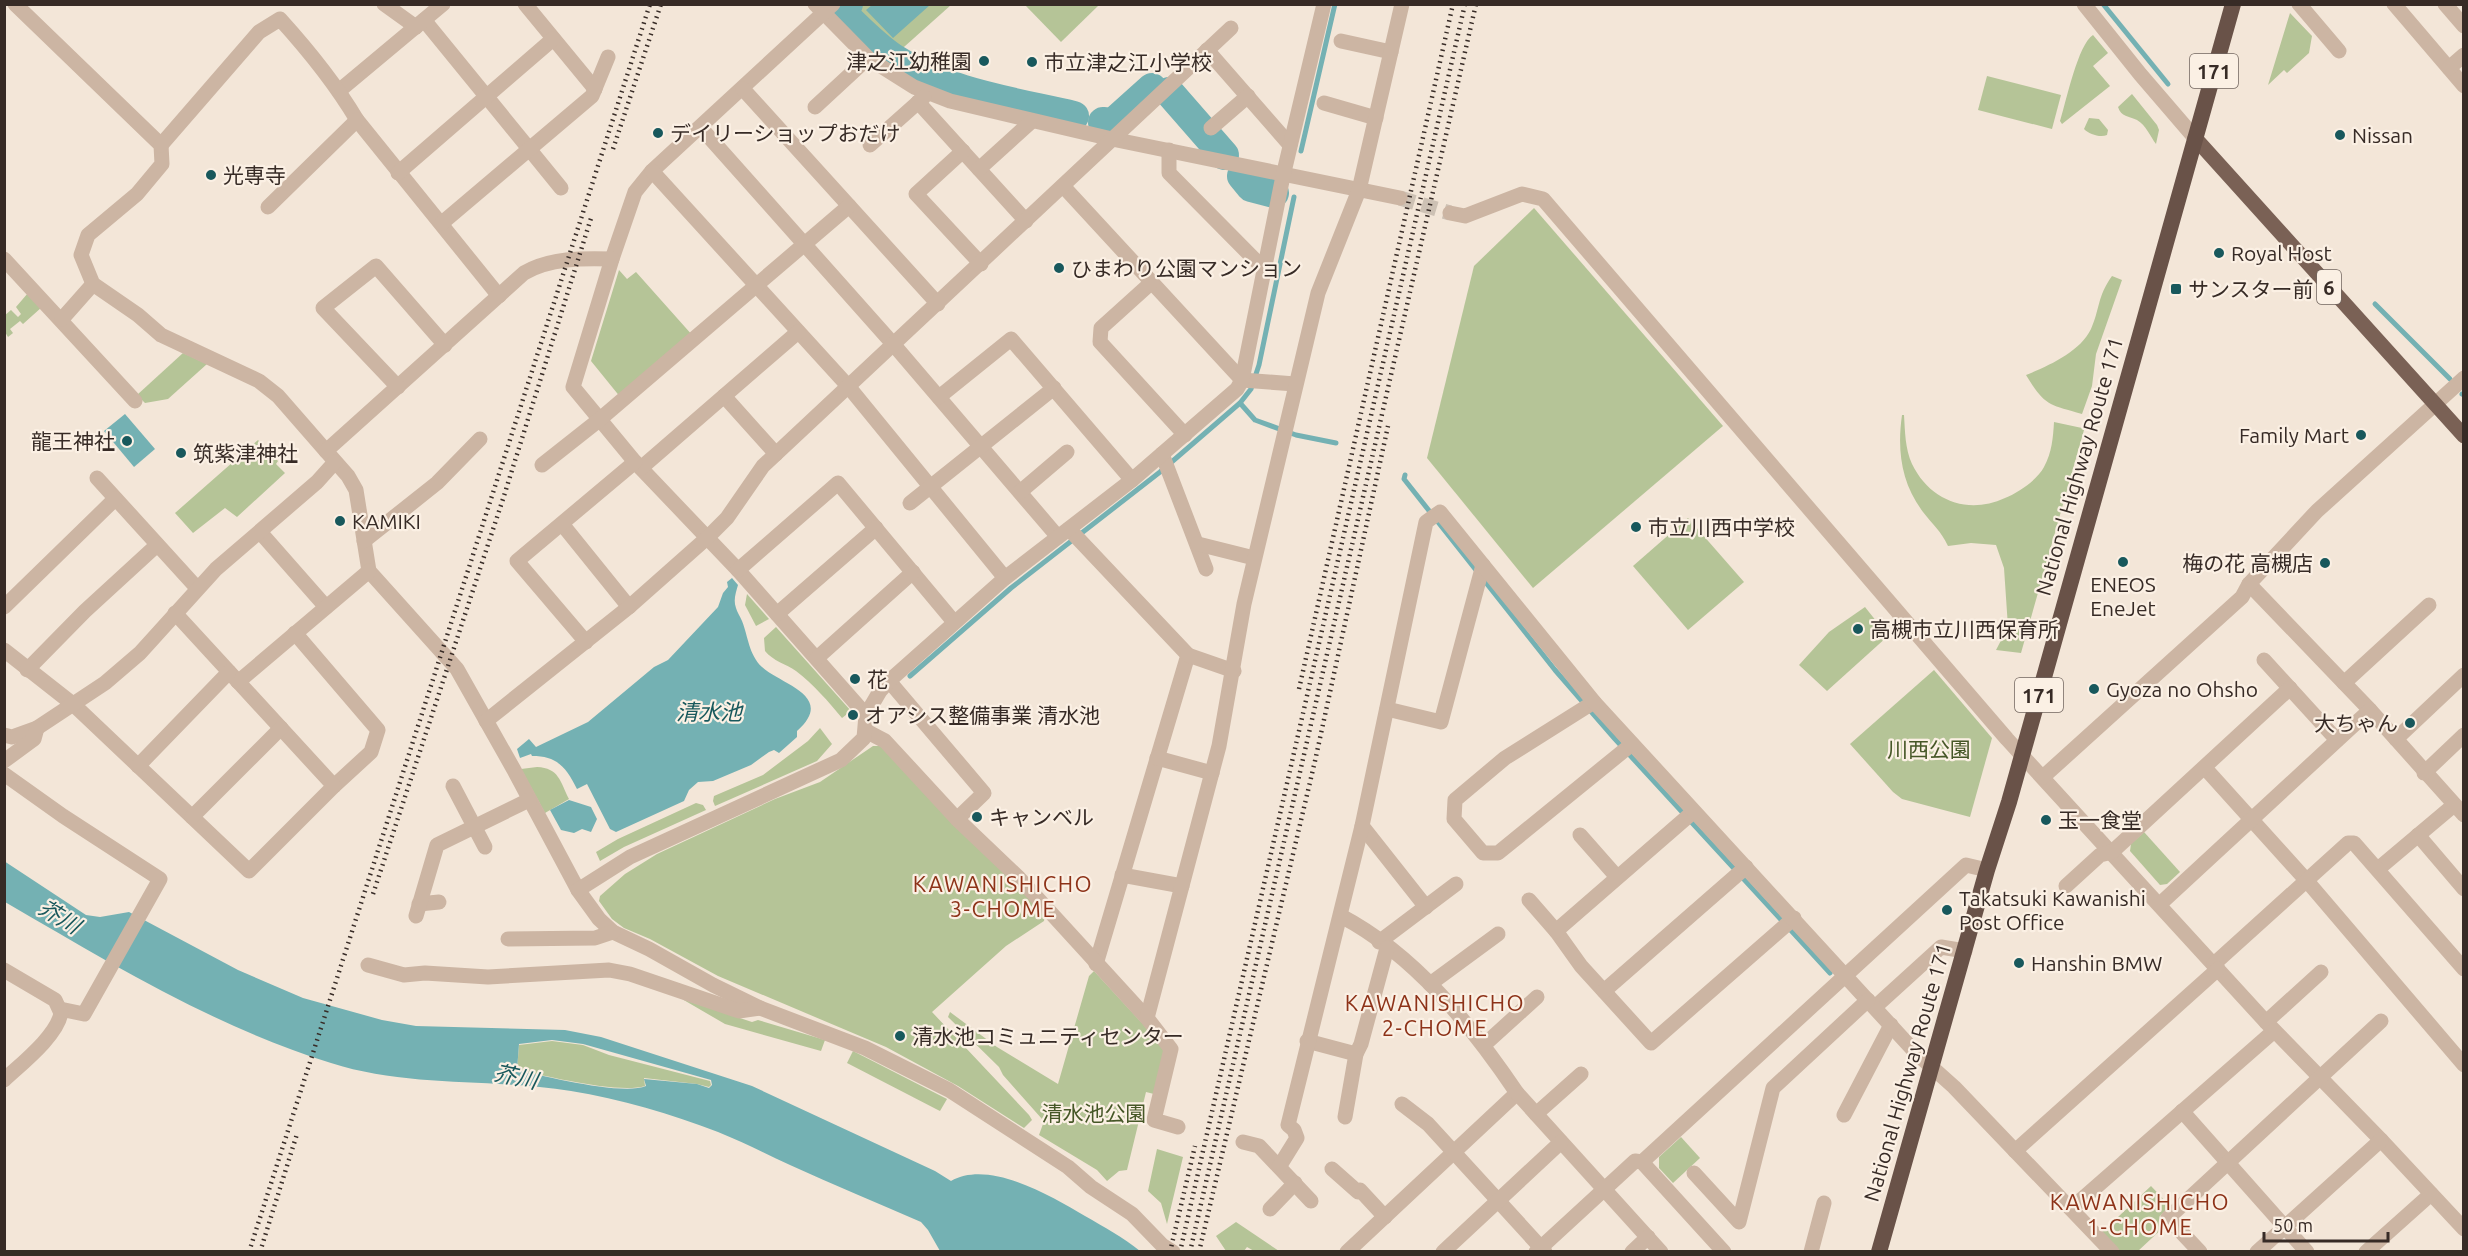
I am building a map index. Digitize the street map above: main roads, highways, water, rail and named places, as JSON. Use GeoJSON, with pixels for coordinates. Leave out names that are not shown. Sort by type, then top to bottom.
{"type":"FeatureCollection","features":[{"type":"Feature","properties":{"kind":"highway","name":"National Highway Route 171"},"geometry":{"type":"LineString","coordinates":[[1879,1251],[2022,755],[2233,4]]}},
{"type":"Feature","properties":{"kind":"main road","name":"6"},"geometry":{"type":"LineString","coordinates":[[2195,138],[2463,436]]}},
{"type":"Feature","properties":{"kind":"water"},"geometry":{"type":"Polygon","coordinates":[[[872,5],[930,5],[893,38],[866,10],[872,5]]]}},
{"type":"Feature","properties":{"kind":"water"},"geometry":{"type":"Polygon","coordinates":[[[125,414],[155,449],[134,467],[104,431],[125,414]]]}},
{"type":"Feature","properties":{"kind":"water","name":"清水池"},"geometry":{"type":"Polygon","coordinates":[[[732,578],[738,585],[735,605],[754,657],[762,667],[802,693],[811,709],[808,719],[797,731],[797,737],[779,753],[774,750],[751,765],[713,781],[698,782],[689,790],[684,801],[616,832],[610,829],[587,784],[577,789],[560,764],[531,754],[520,758],[517,749],[529,739],[536,747],[588,722],[654,667],[668,660],[718,607],[728,587],[727,582],[732,578]]]}},
{"type":"Feature","properties":{"kind":"water"},"geometry":{"type":"Polygon","coordinates":[[[569,800],[591,807],[597,819],[591,832],[582,829],[574,833],[561,830],[550,810],[569,800]]]}},
{"type":"Feature","properties":{"kind":"water","name":"芥川"},"geometry":{"type":"Polygon","coordinates":[[[4,861],[86,915],[100,917],[129,912],[238,970],[303,998],[382,1020],[416,1026],[565,1030],[601,1037],[752,1086],[935,1171],[951,1181],[967,1175],[984,1175],[1002,1177],[1020,1183],[1071,1208],[1140,1251],[940,1251],[921,1222],[727,1136],[664,1113],[571,1091],[420,1079],[360,1071],[288,1048],[164,992],[5,902],[4,861]],[[552,1040],[519,1044],[517,1070],[620,1089],[646,1086],[644,1079],[697,1084],[709,1088],[712,1085],[711,1080],[583,1044],[552,1040]]]}},
{"type":"Feature","properties":{"kind":"waterway"},"geometry":{"type":"LineString","coordinates":[[848,4],[844,15],[880,48],[914,70],[935,80],[981,95],[1074,116]]}},
{"type":"Feature","properties":{"kind":"waterway"},"geometry":{"type":"LineString","coordinates":[[1301,151],[1335,4]]}},
{"type":"Feature","properties":{"kind":"waterway"},"geometry":{"type":"LineString","coordinates":[[2103,4],[2168,84]]}},
{"type":"Feature","properties":{"kind":"waterway"},"geometry":{"type":"LineString","coordinates":[[1103,122],[1113,123],[1152,88]]}},
{"type":"Feature","properties":{"kind":"waterway"},"geometry":{"type":"LineString","coordinates":[[1169,92],[1224,155]]}},
{"type":"Feature","properties":{"kind":"waterway"},"geometry":{"type":"LineString","coordinates":[[1242,176],[1251,187],[1274,193]]}},
{"type":"Feature","properties":{"kind":"waterway"},"geometry":{"type":"LineString","coordinates":[[910,676],[1011,588],[1160,472],[1240,403],[1251,389],[1259,365],[1294,197]]}},
{"type":"Feature","properties":{"kind":"waterway"},"geometry":{"type":"LineString","coordinates":[[2375,304],[2450,379]]}},
{"type":"Feature","properties":{"kind":"waterway"},"geometry":{"type":"LineString","coordinates":[[1240,403],[1255,420],[1296,435],[1336,443]]}},
{"type":"Feature","properties":{"kind":"waterway"},"geometry":{"type":"LineString","coordinates":[[1405,475],[1404,479],[1555,670],[1615,739],[1830,973]]}},
{"type":"Feature","properties":{"kind":"tunnel"},"geometry":{"type":"LineString","coordinates":[[1400,198],[1450,213]]}},
{"type":"Feature","properties":{"kind":"railway"},"geometry":{"type":"LineString","coordinates":[[249,1252],[650,4]]}},
{"type":"Feature","properties":{"kind":"railway"},"geometry":{"type":"LineString","coordinates":[[613,149],[661,4]]}},
{"type":"Feature","properties":{"kind":"railway"},"geometry":{"type":"LineString","coordinates":[[1299,689],[1453,4]]}},
{"type":"Feature","properties":{"kind":"railway"},"geometry":{"type":"LineString","coordinates":[[1180,1252],[1465,4]]}},
{"type":"Feature","properties":{"kind":"railway"},"geometry":{"type":"LineString","coordinates":[[1190,1252],[1476,4]]}},
{"type":"Feature","properties":{"kind":"railway"},"geometry":{"type":"LineString","coordinates":[[373,894],[503,499],[592,215]]}},
{"type":"Feature","properties":{"kind":"railway"},"geometry":{"type":"LineString","coordinates":[[1199,1252],[1315,761],[1388,426]]}},
{"type":"Feature","properties":{"kind":"railway"},"geometry":{"type":"LineString","coordinates":[[260,1252],[297,1134]]}},
{"type":"Feature","properties":{"kind":"railway"},"geometry":{"type":"LineString","coordinates":[[1170,1252],[1195,1146]]}},
{"type":"Feature","properties":{"kind":"place","name":"津之江幼稚園"},"geometry":{"type":"Point","coordinates":[984,61]}},
{"type":"Feature","properties":{"kind":"place","name":"市立津之江小学校"},"geometry":{"type":"Point","coordinates":[1032,62]}},
{"type":"Feature","properties":{"kind":"place","name":"デイリーショップおだけ"},"geometry":{"type":"Point","coordinates":[658,133]}},
{"type":"Feature","properties":{"kind":"place","name":"Nissan"},"geometry":{"type":"Point","coordinates":[2340,135]}},
{"type":"Feature","properties":{"kind":"place","name":"光専寺"},"geometry":{"type":"Point","coordinates":[211,175]}},
{"type":"Feature","properties":{"kind":"place","name":"Royal Host"},"geometry":{"type":"Point","coordinates":[2219,253]}},
{"type":"Feature","properties":{"kind":"place","name":"ひまわり公園マンション"},"geometry":{"type":"Point","coordinates":[1059,268]}},
{"type":"Feature","properties":{"kind":"place","name":"サンスター前"},"geometry":{"type":"Point","coordinates":[2176,289]}},
{"type":"Feature","properties":{"kind":"place","name":"Family Mart"},"geometry":{"type":"Point","coordinates":[2361,435]}},
{"type":"Feature","properties":{"kind":"place","name":"龍王神社"},"geometry":{"type":"Point","coordinates":[127,441]}},
{"type":"Feature","properties":{"kind":"place","name":"筑紫津神社"},"geometry":{"type":"Point","coordinates":[181,453]}},
{"type":"Feature","properties":{"kind":"place","name":"KAMIKI"},"geometry":{"type":"Point","coordinates":[340,521]}},
{"type":"Feature","properties":{"kind":"place","name":"市立川西中学校"},"geometry":{"type":"Point","coordinates":[1636,527]}},
{"type":"Feature","properties":{"kind":"place","name":"ENEOS EneJet"},"geometry":{"type":"Point","coordinates":[2123,562]}},
{"type":"Feature","properties":{"kind":"place","name":"梅の花 高槻店"},"geometry":{"type":"Point","coordinates":[2325,563]}},
{"type":"Feature","properties":{"kind":"place","name":"高槻市立川西保育所"},"geometry":{"type":"Point","coordinates":[1858,629]}},
{"type":"Feature","properties":{"kind":"place","name":"花"},"geometry":{"type":"Point","coordinates":[855,679]}},
{"type":"Feature","properties":{"kind":"place","name":"Gyoza no Ohsho"},"geometry":{"type":"Point","coordinates":[2094,689]}},
{"type":"Feature","properties":{"kind":"place","name":"オアシス整備事業 清水池"},"geometry":{"type":"Point","coordinates":[853,715]}},
{"type":"Feature","properties":{"kind":"place","name":"大ちゃん"},"geometry":{"type":"Point","coordinates":[2410,723]}},
{"type":"Feature","properties":{"kind":"place","name":"キャンベル"},"geometry":{"type":"Point","coordinates":[977,817]}},
{"type":"Feature","properties":{"kind":"place","name":"玉一食堂"},"geometry":{"type":"Point","coordinates":[2046,820]}},
{"type":"Feature","properties":{"kind":"place","name":"Takatsuki Kawanishi Post Office"},"geometry":{"type":"Point","coordinates":[1947,910]}},
{"type":"Feature","properties":{"kind":"place","name":"Hanshin BMW"},"geometry":{"type":"Point","coordinates":[2019,963]}},
{"type":"Feature","properties":{"kind":"place","name":"清水池コミュニティセンター"},"geometry":{"type":"Point","coordinates":[900,1036]}},
{"type":"Feature","properties":{"kind":"district","name":"KAWANISHICHO 3-CHOME"},"geometry":{"type":"Point","coordinates":[1003,896]}},
{"type":"Feature","properties":{"kind":"district","name":"KAWANISHICHO 2-CHOME"},"geometry":{"type":"Point","coordinates":[1435,1014]}},
{"type":"Feature","properties":{"kind":"district","name":"KAWANISHICHO 1-CHOME"},"geometry":{"type":"Point","coordinates":[2140,1214]}},
{"type":"Feature","properties":{"kind":"park label","name":"川西公園"},"geometry":{"type":"Point","coordinates":[1929,749]}},
{"type":"Feature","properties":{"kind":"park label","name":"清水池公園"},"geometry":{"type":"Point","coordinates":[1094,1113]}}]}
